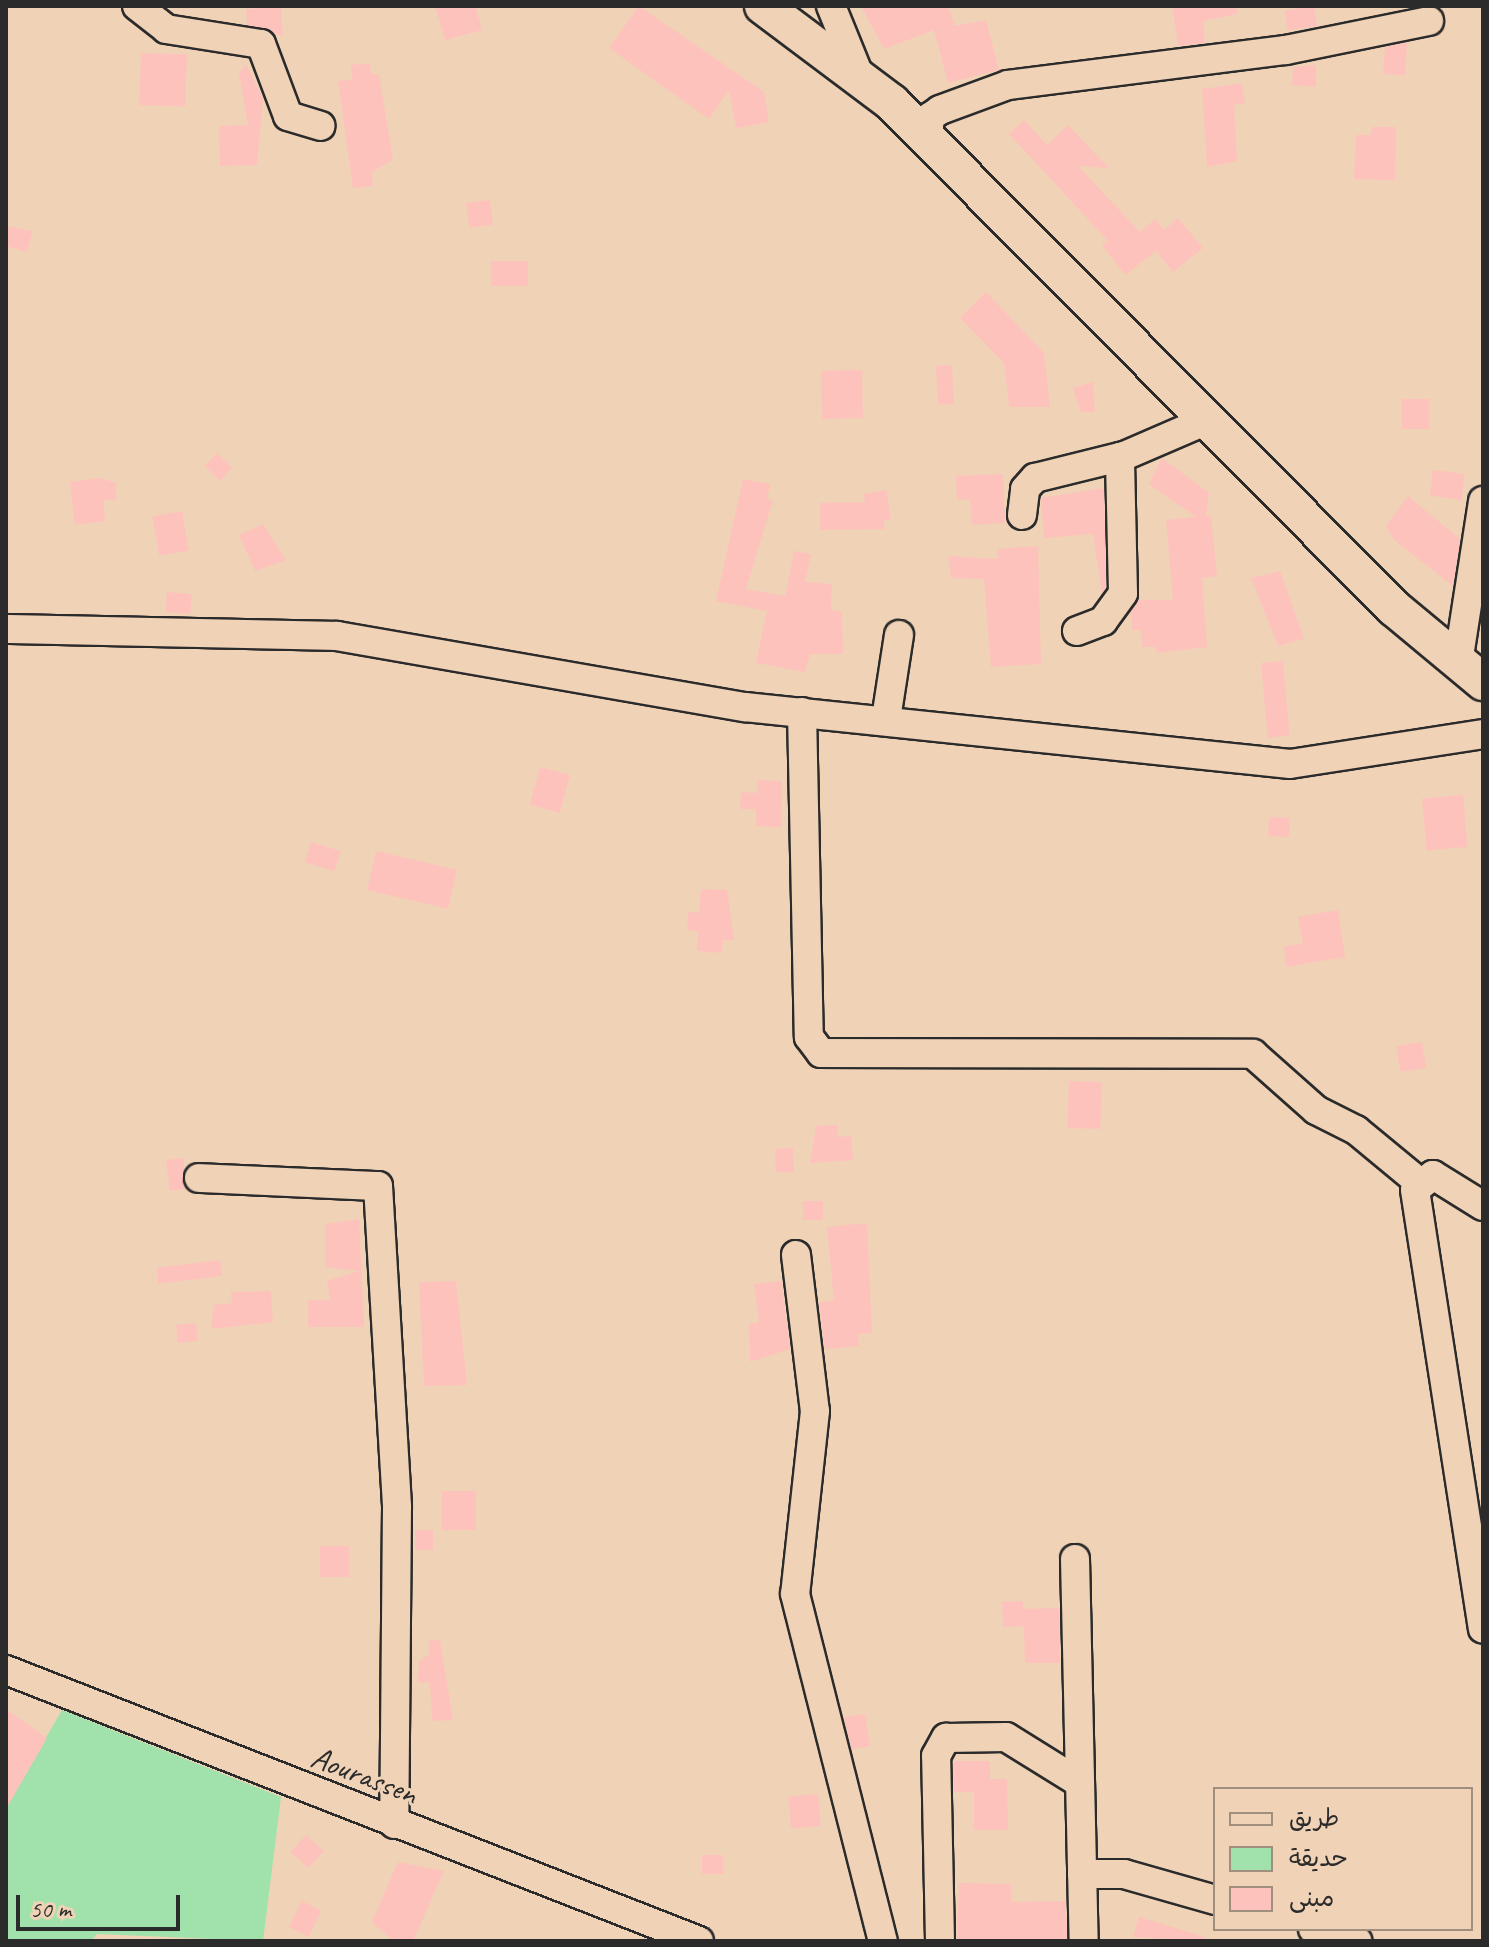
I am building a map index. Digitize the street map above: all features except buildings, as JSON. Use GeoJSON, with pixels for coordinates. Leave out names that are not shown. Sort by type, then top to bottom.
{"type":"FeatureCollection","features":[{"type":"Feature","properties":{"kind":"main road"},"geometry":{"type":"LineString","coordinates":[[763,6],[863,80],[928,138],[1205,421],[1471,673]]}},
{"type":"Feature","properties":{"kind":"street"},"geometry":{"type":"LineString","coordinates":[[137,6],[166,29],[261,44],[288,116],[321,126]]}},
{"type":"Feature","properties":{"kind":"street"},"geometry":{"type":"LineString","coordinates":[[831,6],[845,53],[863,80]]}},
{"type":"Feature","properties":{"kind":"street"},"geometry":{"type":"LineString","coordinates":[[928,138],[930,117],[1008,85],[1255,55],[1429,21]]}},
{"type":"Feature","properties":{"kind":"street"},"geometry":{"type":"LineString","coordinates":[[1022,515],[1025,489],[1035,478],[1120,457],[1205,421]]}},
{"type":"Feature","properties":{"kind":"street"},"geometry":{"type":"LineString","coordinates":[[1077,631],[1103,621],[1123,593],[1120,457]]}},
{"type":"Feature","properties":{"kind":"street"},"geometry":{"type":"LineString","coordinates":[[1471,673],[1483,501]]}},
{"type":"Feature","properties":{"kind":"street"},"geometry":{"type":"LineString","coordinates":[[6,629],[337,636],[802,712],[1290,764],[1483,734]]}},
{"type":"Feature","properties":{"kind":"street"},"geometry":{"type":"LineString","coordinates":[[886,719],[899,635]]}},
{"type":"Feature","properties":{"kind":"street"},"geometry":{"type":"LineString","coordinates":[[802,712],[809,1037],[821,1053],[1253,1054],[1316,1110],[1356,1130],[1420,1183]]}},
{"type":"Feature","properties":{"kind":"street"},"geometry":{"type":"LineString","coordinates":[[1420,1183],[1439,1177],[1483,1206]]}},
{"type":"Feature","properties":{"kind":"street"},"geometry":{"type":"LineString","coordinates":[[199,1178],[378,1186],[397,1507],[394,1824]]}},
{"type":"Feature","properties":{"kind":"street"},"geometry":{"type":"LineString","coordinates":[[1420,1183],[1415,1211],[1474,1493],[1483,1629]]}},
{"type":"Feature","properties":{"kind":"street"},"geometry":{"type":"LineString","coordinates":[[796,1255],[815,1411],[795,1594],[883,1941]]}},
{"type":"Feature","properties":{"kind":"street"},"geometry":{"type":"LineString","coordinates":[[1075,1559],[1084,1941]]}},
{"type":"Feature","properties":{"kind":"street","name":"Aourassen"},"geometry":{"type":"LineString","coordinates":[[6,1670],[699,1941]]}},
{"type":"Feature","properties":{"kind":"street"},"geometry":{"type":"LineString","coordinates":[[940,1941],[936,1756],[946,1738],[1006,1737],[1080,1783]]}},
{"type":"Feature","properties":{"kind":"street"},"geometry":{"type":"LineString","coordinates":[[1082,1874],[1124,1874],[1213,1899]]}},
{"type":"Feature","properties":{"kind":"street"},"geometry":{"type":"LineString","coordinates":[[1320,1931],[1357,1941]]}},
{"type":"Feature","properties":{"kind":"green space"},"geometry":{"type":"Polygon","coordinates":[[[62,1710],[281,1797],[263,1941],[97,1934],[91,1941],[6,1941],[6,1806],[62,1710]]]}}]}
